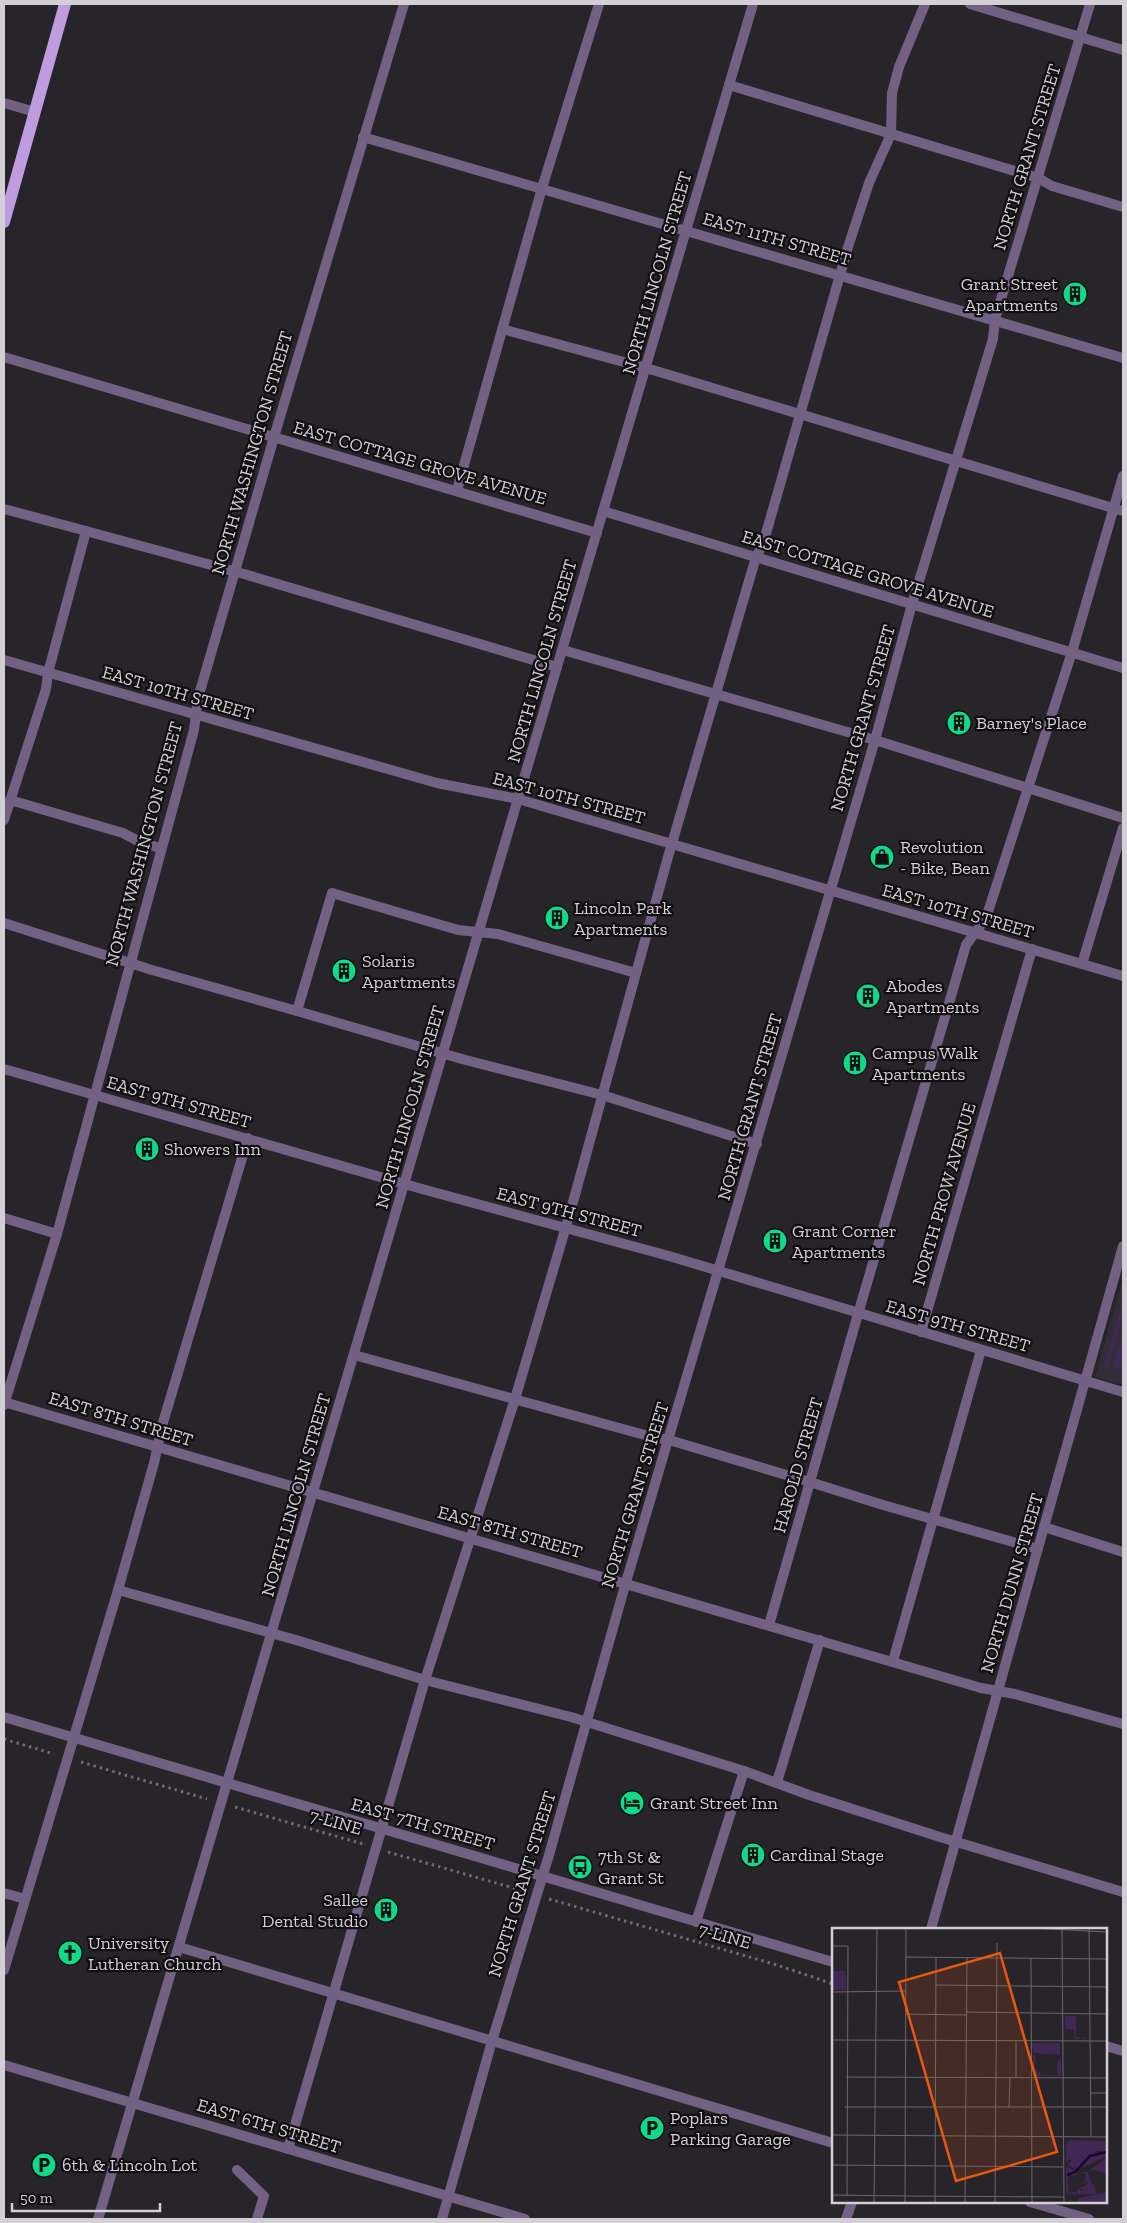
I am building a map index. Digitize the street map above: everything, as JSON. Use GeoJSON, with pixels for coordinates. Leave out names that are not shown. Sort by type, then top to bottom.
{"type":"FeatureCollection","features":[{"type":"Feature","properties":{"kind":"main road"},"geometry":{"type":"LineString","coordinates":[[4,222],[65,4]]}},
{"type":"Feature","properties":{"kind":"street","name":"NORTH WASHINGTON STREET"},"geometry":{"type":"LineString","coordinates":[[4,1403],[57,1234],[160,848],[194,730],[194,714],[234,571],[404,4]]}},
{"type":"Feature","properties":{"kind":"street"},"geometry":{"type":"LineString","coordinates":[[457,490],[542,188],[599,4]]}},
{"type":"Feature","properties":{"kind":"street","name":"NORTH LINCOLN STREET"},"geometry":{"type":"LineString","coordinates":[[98,2219],[753,4]]}},
{"type":"Feature","properties":{"kind":"street"},"geometry":{"type":"LineString","coordinates":[[288,2149],[425,1680],[515,1399],[672,843],[756,557],[763,544],[802,415],[869,183],[890,134],[892,93],[899,67],[925,4]]}},
{"type":"Feature","properties":{"kind":"street"},"geometry":{"type":"LineString","coordinates":[[970,4],[1123,50]]}},
{"type":"Feature","properties":{"kind":"street","name":"NORTH GRANT STREET"},"geometry":{"type":"LineString","coordinates":[[442,2219],[492,2040],[543,1876],[626,1582],[875,740],[912,604],[993,339],[995,319],[1090,4]]}},
{"type":"Feature","properties":{"kind":"street"},"geometry":{"type":"LineString","coordinates":[[729,86],[1038,178],[1052,186],[1123,206]]}},
{"type":"Feature","properties":{"kind":"street"},"geometry":{"type":"LineString","coordinates":[[4,103],[35,112]]}},
{"type":"Feature","properties":{"kind":"street","name":"EAST 11TH STREET"},"geometry":{"type":"LineString","coordinates":[[363,136],[995,319],[1123,358]]}},
{"type":"Feature","properties":{"kind":"street"},"geometry":{"type":"LineString","coordinates":[[502,329],[646,368],[1118,510]]}},
{"type":"Feature","properties":{"kind":"street","name":"EAST COTTAGE GROVE AVENUE"},"geometry":{"type":"LineString","coordinates":[[4,357],[597,533]]}},
{"type":"Feature","properties":{"kind":"street","name":"HAROLD STREET"},"geometry":{"type":"LineString","coordinates":[[769,1625],[966,945],[986,918],[1118,510],[1123,476]]}},
{"type":"Feature","properties":{"kind":"street"},"geometry":{"type":"LineString","coordinates":[[4,509],[234,571],[557,667]]}},
{"type":"Feature","properties":{"kind":"street","name":"EAST COTTAGE GROVE AVENUE"},"geometry":{"type":"LineString","coordinates":[[603,511],[1123,668]]}},
{"type":"Feature","properties":{"kind":"street"},"geometry":{"type":"LineString","coordinates":[[4,820],[46,688],[48,673],[86,531]]}},
{"type":"Feature","properties":{"kind":"street"},"geometry":{"type":"LineString","coordinates":[[562,650],[875,740],[1028,790],[1123,818]]}},
{"type":"Feature","properties":{"kind":"street","name":"EAST 10TH STREET"},"geometry":{"type":"LineString","coordinates":[[4,660],[437,783],[518,799],[814,884],[830,891],[1123,976]]}},
{"type":"Feature","properties":{"kind":"street"},"geometry":{"type":"LineString","coordinates":[[10,800],[123,833],[140,842],[160,848]]}},
{"type":"Feature","properties":{"kind":"street"},"geometry":{"type":"LineString","coordinates":[[1082,964],[1123,828]]}},
{"type":"Feature","properties":{"kind":"street"},"geometry":{"type":"LineString","coordinates":[[297,1011],[332,893],[458,930],[498,934],[636,973]]}},
{"type":"Feature","properties":{"kind":"street"},"geometry":{"type":"LineString","coordinates":[[4,923],[129,963],[443,1053],[602,1095],[757,1144]]}},
{"type":"Feature","properties":{"kind":"street","name":"NORTH PROW AVENUE"},"geometry":{"type":"LineString","coordinates":[[920,1332],[1032,949]]}},
{"type":"Feature","properties":{"kind":"street","name":"EAST 9TH STREET"},"geometry":{"type":"LineString","coordinates":[[4,1069],[404,1184],[718,1270],[858,1314],[1123,1392]]}},
{"type":"Feature","properties":{"kind":"street"},"geometry":{"type":"LineString","coordinates":[[4,1970],[118,1590],[158,1447],[162,1426],[248,1138]]}},
{"type":"Feature","properties":{"kind":"street"},"geometry":{"type":"LineString","coordinates":[[4,1218],[57,1234]]}},
{"type":"Feature","properties":{"kind":"street","name":"NORTH DUNN STREET"},"geometry":{"type":"LineString","coordinates":[[931,1928],[1123,1246]]}},
{"type":"Feature","properties":{"kind":"street"},"geometry":{"type":"LineString","coordinates":[[893,1661],[981,1350]]}},
{"type":"Feature","properties":{"kind":"street"},"geometry":{"type":"LineString","coordinates":[[354,1355],[652,1437],[669,1440],[934,1520],[1038,1549]]}},
{"type":"Feature","properties":{"kind":"street","name":"EAST 8TH STREET"},"geometry":{"type":"LineString","coordinates":[[4,1403],[626,1582],[981,1688],[998,1690],[1123,1724]]}},
{"type":"Feature","properties":{"kind":"street"},"geometry":{"type":"LineString","coordinates":[[1044,1527],[1123,1552]]}},
{"type":"Feature","properties":{"kind":"street"},"geometry":{"type":"LineString","coordinates":[[118,1590],[425,1680],[587,1722],[744,1771],[818,1798],[1123,1892]]}},
{"type":"Feature","properties":{"kind":"street"},"geometry":{"type":"LineString","coordinates":[[777,1782],[820,1640]]}},
{"type":"Feature","properties":{"kind":"street","name":"EAST 7TH STREET"},"geometry":{"type":"LineString","coordinates":[[4,1717],[832,1962]]}},
{"type":"Feature","properties":{"kind":"street"},"geometry":{"type":"LineString","coordinates":[[696,1922],[744,1771]]}},
{"type":"Feature","properties":{"kind":"street"},"geometry":{"type":"LineString","coordinates":[[4,1892],[25,1899]]}},
{"type":"Feature","properties":{"kind":"street"},"geometry":{"type":"LineString","coordinates":[[179,1947],[832,2143]]}},
{"type":"Feature","properties":{"kind":"street"},"geometry":{"type":"LineString","coordinates":[[1107,2046],[1123,2051]]}},
{"type":"Feature","properties":{"kind":"street","name":"EAST 6TH STREET"},"geometry":{"type":"LineString","coordinates":[[4,2065],[525,2219]]}},
{"type":"Feature","properties":{"kind":"street"},"geometry":{"type":"LineString","coordinates":[[237,2170],[264,2196],[256,2219]]}},
{"type":"Feature","properties":{"kind":"street"},"geometry":{"type":"LineString","coordinates":[[846,2219],[852,2203]]}},
{"type":"Feature","properties":{"kind":"street"},"geometry":{"type":"LineString","coordinates":[[1033,2203],[1088,2219]]}},
{"type":"Feature","properties":{"kind":"path","name":"7-LINE"},"geometry":{"type":"LineString","coordinates":[[4,1739],[777,1965],[832,1984]]}},
{"type":"Feature","properties":{"kind":"shaded area"},"geometry":{"type":"Polygon","coordinates":[[[1123,1278],[1123,1385],[1095,1377],[1123,1278]]]}},
{"type":"Feature","properties":{"kind":"shaded area"},"geometry":{"type":"Polygon","coordinates":[[[1123,1299],[1123,1313],[1108,1368],[1104,1367],[1123,1299]]]}},
{"type":"Feature","properties":{"kind":"shaded area"},"geometry":{"type":"Polygon","coordinates":[[[1123,1331],[1123,1370],[1113,1367],[1123,1331]]]}},
{"type":"Feature","properties":{"kind":"place","name":"Grant Street Apartments"},"geometry":{"type":"Point","coordinates":[1075,294]}},
{"type":"Feature","properties":{"kind":"place","name":"Barney's Place"},"geometry":{"type":"Point","coordinates":[959,723]}},
{"type":"Feature","properties":{"kind":"place","name":"Revolution - Bike, Bean"},"geometry":{"type":"Point","coordinates":[882,857]}},
{"type":"Feature","properties":{"kind":"place","name":"Lincoln Park Apartments"},"geometry":{"type":"Point","coordinates":[557,918]}},
{"type":"Feature","properties":{"kind":"place","name":"Solaris Apartments"},"geometry":{"type":"Point","coordinates":[344,971]}},
{"type":"Feature","properties":{"kind":"place","name":"Abodes Apartments"},"geometry":{"type":"Point","coordinates":[868,996]}},
{"type":"Feature","properties":{"kind":"place","name":"Campus Walk Apartments"},"geometry":{"type":"Point","coordinates":[855,1063]}},
{"type":"Feature","properties":{"kind":"place","name":"Showers Inn"},"geometry":{"type":"Point","coordinates":[147,1149]}},
{"type":"Feature","properties":{"kind":"place","name":"Grant Corner Apartments"},"geometry":{"type":"Point","coordinates":[775,1241]}},
{"type":"Feature","properties":{"kind":"place","name":"Grant Street Inn"},"geometry":{"type":"Point","coordinates":[632,1803]}},
{"type":"Feature","properties":{"kind":"place","name":"Cardinal Stage"},"geometry":{"type":"Point","coordinates":[753,1855]}},
{"type":"Feature","properties":{"kind":"place","name":"7th St & Grant St"},"geometry":{"type":"Point","coordinates":[580,1867]}},
{"type":"Feature","properties":{"kind":"place","name":"Sallee Dental Studio"},"geometry":{"type":"Point","coordinates":[386,1910]}},
{"type":"Feature","properties":{"kind":"place","name":"University Lutheran Church"},"geometry":{"type":"Point","coordinates":[70,1953]}},
{"type":"Feature","properties":{"kind":"place","name":"Poplars Parking Garage"},"geometry":{"type":"Point","coordinates":[652,2128]}},
{"type":"Feature","properties":{"kind":"place","name":"6th & Lincoln Lot"},"geometry":{"type":"Point","coordinates":[44,2165]}}]}
